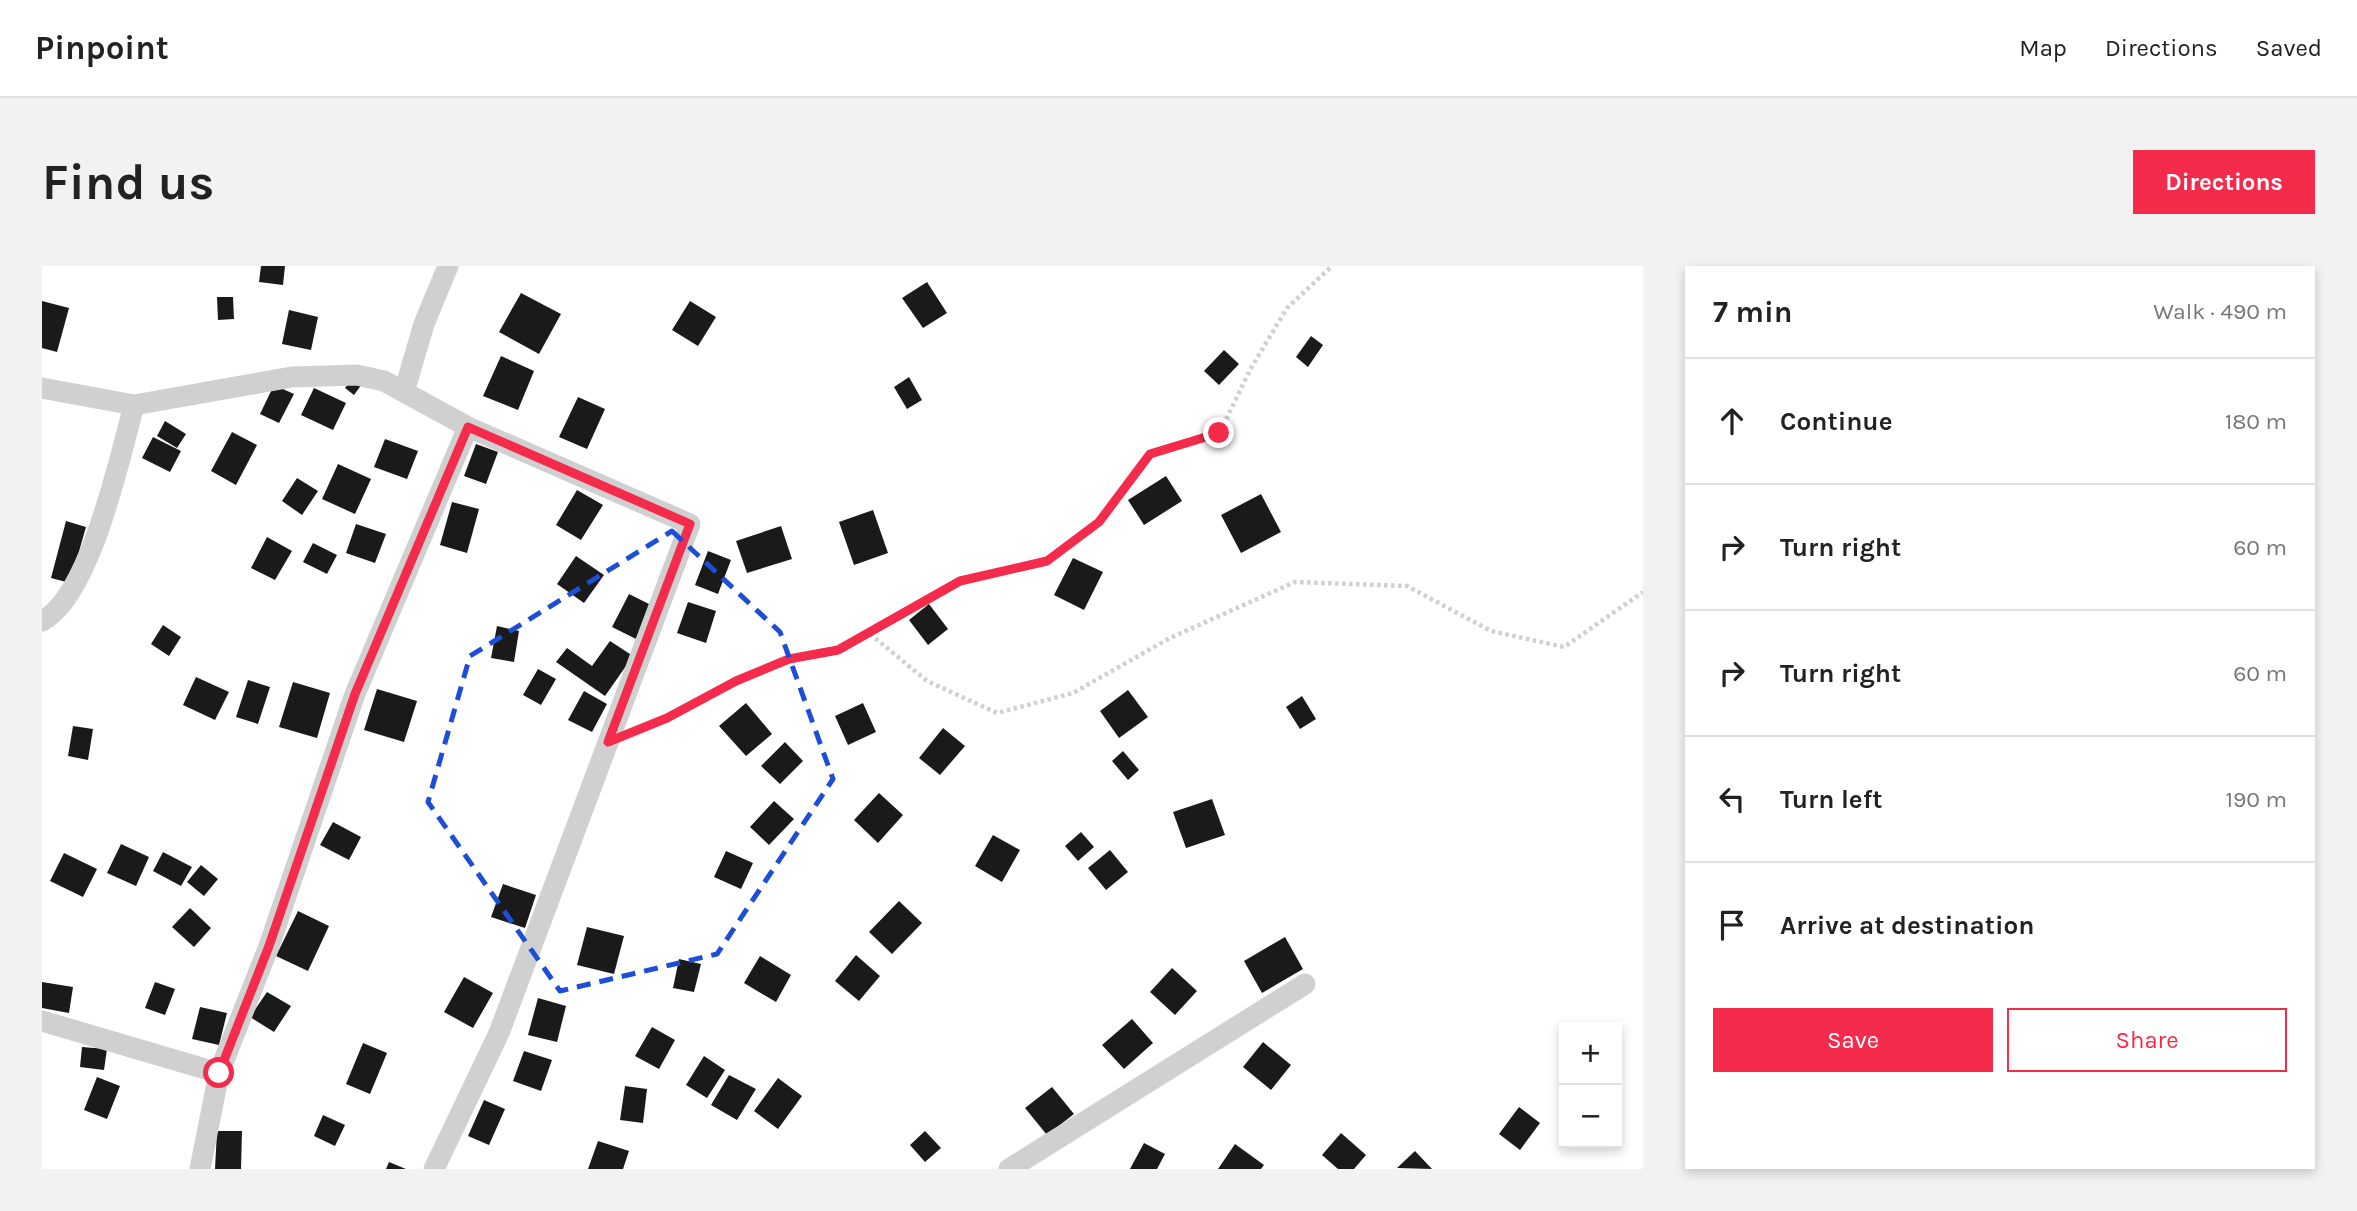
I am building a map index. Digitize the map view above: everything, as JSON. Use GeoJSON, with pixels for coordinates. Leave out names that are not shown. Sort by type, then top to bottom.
{"type":"FeatureCollection","features":[{"type":"Feature","properties":{"kind":"street"},"geometry":{"type":"LineString","coordinates":[[404,392],[424,324],[448,266]]}},
{"type":"Feature","properties":{"kind":"street"},"geometry":{"type":"LineString","coordinates":[[42,388],[134,405],[292,377],[357,374],[384,381],[468,427],[690,524],[499,1033],[434,1169]]}},
{"type":"Feature","properties":{"kind":"street"},"geometry":{"type":"LineString","coordinates":[[42,621],[55,614],[79,581],[118,467],[134,405]]}},
{"type":"Feature","properties":{"kind":"street"},"geometry":{"type":"LineString","coordinates":[[200,1169],[219,1073],[269,946],[355,694],[468,427]]}},
{"type":"Feature","properties":{"kind":"street"},"geometry":{"type":"LineString","coordinates":[[1009,1169],[1304,984]]}},
{"type":"Feature","properties":{"kind":"street"},"geometry":{"type":"LineString","coordinates":[[42,1021],[219,1073]]}},
{"type":"Feature","properties":{"kind":"path"},"geometry":{"type":"LineString","coordinates":[[608,742],[667,718],[736,681],[789,659],[838,650],[960,581],[1047,561],[1099,522],[1150,454],[1219,433],[1250,370],[1287,308],[1332,266]]}},
{"type":"Feature","properties":{"kind":"path"},"geometry":{"type":"LineString","coordinates":[[870,634],[928,681],[997,713],[1073,693],[1171,638],[1295,582],[1407,586],[1491,631],[1564,647],[1643,592]]}},
{"type":"Feature","properties":{"kind":"highlighted area"},"geometry":{"type":"Polygon","coordinates":[[[672,531],[780,632],[833,779],[717,954],[560,991],[428,802],[470,656],[672,531]]]}},
{"type":"Feature","properties":{"kind":"building"},"geometry":{"type":"Polygon","coordinates":[[[261,266],[285,266],[283,285],[259,282],[261,266]]]}},
{"type":"Feature","properties":{"kind":"building"},"geometry":{"type":"Polygon","coordinates":[[[927,282],[947,313],[923,328],[902,298],[927,282]]]}},
{"type":"Feature","properties":{"kind":"building"},"geometry":{"type":"Polygon","coordinates":[[[521,293],[561,314],[539,354],[499,332],[521,293]]]}},
{"type":"Feature","properties":{"kind":"building"},"geometry":{"type":"Polygon","coordinates":[[[217,297],[233,297],[234,319],[218,320],[217,297]]]}},
{"type":"Feature","properties":{"kind":"building"},"geometry":{"type":"Polygon","coordinates":[[[42,301],[69,308],[57,352],[42,348],[42,301]]]}},
{"type":"Feature","properties":{"kind":"building"},"geometry":{"type":"Polygon","coordinates":[[[690,301],[716,317],[698,346],[672,330],[690,301]]]}},
{"type":"Feature","properties":{"kind":"building"},"geometry":{"type":"Polygon","coordinates":[[[289,310],[318,317],[311,350],[282,344],[289,310]]]}},
{"type":"Feature","properties":{"kind":"building"},"geometry":{"type":"Polygon","coordinates":[[[1311,336],[1323,345],[1308,367],[1296,357],[1311,336]]]}},
{"type":"Feature","properties":{"kind":"building"},"geometry":{"type":"Polygon","coordinates":[[[1224,350],[1239,364],[1219,385],[1204,371],[1224,350]]]}},
{"type":"Feature","properties":{"kind":"building"},"geometry":{"type":"Polygon","coordinates":[[[501,356],[534,371],[518,410],[483,396],[501,356]]]}},
{"type":"Feature","properties":{"kind":"building"},"geometry":{"type":"Polygon","coordinates":[[[354,377],[362,384],[354,395],[345,388],[354,377]]]}},
{"type":"Feature","properties":{"kind":"building"},"geometry":{"type":"Polygon","coordinates":[[[909,377],[922,400],[907,409],[894,387],[909,377]]]}},
{"type":"Feature","properties":{"kind":"building"},"geometry":{"type":"Polygon","coordinates":[[[274,385],[294,394],[279,423],[260,414],[274,385]]]}},
{"type":"Feature","properties":{"kind":"building"},"geometry":{"type":"Polygon","coordinates":[[[314,388],[346,403],[333,430],[301,415],[314,388]]]}},
{"type":"Feature","properties":{"kind":"building"},"geometry":{"type":"Polygon","coordinates":[[[578,397],[605,409],[587,449],[559,437],[578,397]]]}},
{"type":"Feature","properties":{"kind":"building"},"geometry":{"type":"Polygon","coordinates":[[[165,421],[186,434],[177,448],[157,436],[165,421]]]}},
{"type":"Feature","properties":{"kind":"building"},"geometry":{"type":"Polygon","coordinates":[[[232,432],[257,445],[236,485],[211,471],[232,432]]]}},
{"type":"Feature","properties":{"kind":"building"},"geometry":{"type":"Polygon","coordinates":[[[153,437],[181,451],[170,472],[142,458],[153,437]]]}},
{"type":"Feature","properties":{"kind":"building"},"geometry":{"type":"Polygon","coordinates":[[[385,439],[418,451],[407,479],[374,467],[385,439]]]}},
{"type":"Feature","properties":{"kind":"building"},"geometry":{"type":"Polygon","coordinates":[[[476,444],[498,452],[486,484],[464,476],[476,444]]]}},
{"type":"Feature","properties":{"kind":"building"},"geometry":{"type":"Polygon","coordinates":[[[338,464],[371,479],[355,514],[322,499],[338,464]]]}},
{"type":"Feature","properties":{"kind":"building"},"geometry":{"type":"Polygon","coordinates":[[[1166,476],[1182,501],[1144,525],[1128,500],[1166,476]]]}},
{"type":"Feature","properties":{"kind":"building"},"geometry":{"type":"Polygon","coordinates":[[[297,478],[318,491],[302,515],[282,501],[297,478]]]}},
{"type":"Feature","properties":{"kind":"building"},"geometry":{"type":"Polygon","coordinates":[[[577,490],[603,505],[581,540],[556,525],[577,490]]]}},
{"type":"Feature","properties":{"kind":"building"},"geometry":{"type":"Polygon","coordinates":[[[1261,494],[1281,532],[1241,553],[1221,515],[1261,494]]]}},
{"type":"Feature","properties":{"kind":"building"},"geometry":{"type":"Polygon","coordinates":[[[452,502],[479,509],[467,553],[440,545],[452,502]]]}},
{"type":"Feature","properties":{"kind":"building"},"geometry":{"type":"Polygon","coordinates":[[[873,510],[888,553],[854,565],[839,522],[873,510]]]}},
{"type":"Feature","properties":{"kind":"building"},"geometry":{"type":"Polygon","coordinates":[[[66,521],[86,527],[70,583],[51,578],[66,521]]]}},
{"type":"Feature","properties":{"kind":"building"},"geometry":{"type":"Polygon","coordinates":[[[356,524],[386,534],[375,563],[346,553],[356,524]]]}},
{"type":"Feature","properties":{"kind":"building"},"geometry":{"type":"Polygon","coordinates":[[[781,526],[792,559],[747,573],[736,541],[781,526]]]}},
{"type":"Feature","properties":{"kind":"building"},"geometry":{"type":"Polygon","coordinates":[[[267,537],[292,551],[275,580],[251,568],[267,537]]]}},
{"type":"Feature","properties":{"kind":"building"},"geometry":{"type":"Polygon","coordinates":[[[313,543],[337,555],[327,574],[303,562],[313,543]]]}},
{"type":"Feature","properties":{"kind":"building"},"geometry":{"type":"Polygon","coordinates":[[[708,551],[731,560],[718,594],[695,585],[708,551]]]}},
{"type":"Feature","properties":{"kind":"building"},"geometry":{"type":"Polygon","coordinates":[[[576,556],[604,575],[584,603],[557,584],[576,556]]]}},
{"type":"Feature","properties":{"kind":"building"},"geometry":{"type":"Polygon","coordinates":[[[1073,558],[1103,572],[1084,610],[1054,595],[1073,558]]]}},
{"type":"Feature","properties":{"kind":"building"},"geometry":{"type":"Polygon","coordinates":[[[629,594],[653,606],[636,639],[612,627],[629,594]]]}},
{"type":"Feature","properties":{"kind":"building"},"geometry":{"type":"Polygon","coordinates":[[[688,602],[716,611],[706,643],[677,633],[688,602]]]}},
{"type":"Feature","properties":{"kind":"building"},"geometry":{"type":"Polygon","coordinates":[[[929,604],[948,629],[928,645],[909,620],[929,604]]]}},
{"type":"Feature","properties":{"kind":"building"},"geometry":{"type":"Polygon","coordinates":[[[163,625],[181,637],[169,656],[151,644],[163,625]]]}},
{"type":"Feature","properties":{"kind":"building"},"geometry":{"type":"Polygon","coordinates":[[[497,626],[519,631],[514,662],[491,658],[497,626]]]}},
{"type":"Feature","properties":{"kind":"building"},"geometry":{"type":"Polygon","coordinates":[[[610,641],[633,656],[605,696],[556,662],[567,648],[592,666],[610,641]]]}},
{"type":"Feature","properties":{"kind":"building"},"geometry":{"type":"Polygon","coordinates":[[[538,669],[556,679],[541,705],[523,695],[538,669]]]}},
{"type":"Feature","properties":{"kind":"building"},"geometry":{"type":"Polygon","coordinates":[[[196,677],[229,692],[215,720],[183,705],[196,677]]]}},
{"type":"Feature","properties":{"kind":"building"},"geometry":{"type":"Polygon","coordinates":[[[248,680],[270,687],[258,724],[236,717],[248,680]]]}},
{"type":"Feature","properties":{"kind":"building"},"geometry":{"type":"Polygon","coordinates":[[[293,682],[330,693],[317,738],[279,727],[293,682]]]}},
{"type":"Feature","properties":{"kind":"building"},"geometry":{"type":"Polygon","coordinates":[[[377,689],[417,701],[404,742],[364,730],[377,689]]]}},
{"type":"Feature","properties":{"kind":"building"},"geometry":{"type":"Polygon","coordinates":[[[1128,690],[1148,717],[1119,738],[1100,711],[1128,690]]]}},
{"type":"Feature","properties":{"kind":"building"},"geometry":{"type":"Polygon","coordinates":[[[584,691],[607,704],[592,732],[568,720],[584,691]]]}},
{"type":"Feature","properties":{"kind":"building"},"geometry":{"type":"Polygon","coordinates":[[[1302,696],[1316,719],[1300,729],[1286,707],[1302,696]]]}},
{"type":"Feature","properties":{"kind":"building"},"geometry":{"type":"Polygon","coordinates":[[[746,703],[772,734],[746,756],[719,726],[746,703]]]}},
{"type":"Feature","properties":{"kind":"building"},"geometry":{"type":"Polygon","coordinates":[[[863,703],[876,732],[848,745],[835,716],[863,703]]]}},
{"type":"Feature","properties":{"kind":"building"},"geometry":{"type":"Polygon","coordinates":[[[73,726],[93,729],[88,760],[68,756],[73,726]]]}},
{"type":"Feature","properties":{"kind":"building"},"geometry":{"type":"Polygon","coordinates":[[[943,728],[965,746],[940,775],[919,758],[943,728]]]}},
{"type":"Feature","properties":{"kind":"building"},"geometry":{"type":"Polygon","coordinates":[[[785,742],[803,761],[780,784],[761,766],[785,742]]]}},
{"type":"Feature","properties":{"kind":"building"},"geometry":{"type":"Polygon","coordinates":[[[1123,751],[1139,770],[1128,780],[1112,761],[1123,751]]]}},
{"type":"Feature","properties":{"kind":"building"},"geometry":{"type":"Polygon","coordinates":[[[879,793],[903,815],[878,843],[854,820],[879,793]]]}},
{"type":"Feature","properties":{"kind":"building"},"geometry":{"type":"Polygon","coordinates":[[[1212,799],[1225,835],[1186,848],[1173,812],[1212,799]]]}},
{"type":"Feature","properties":{"kind":"building"},"geometry":{"type":"Polygon","coordinates":[[[774,801],[794,819],[769,845],[750,827],[774,801]]]}},
{"type":"Feature","properties":{"kind":"building"},"geometry":{"type":"Polygon","coordinates":[[[333,822],[361,837],[349,860],[320,845],[333,822]]]}},
{"type":"Feature","properties":{"kind":"building"},"geometry":{"type":"Polygon","coordinates":[[[1081,832],[1094,847],[1078,861],[1065,846],[1081,832]]]}},
{"type":"Feature","properties":{"kind":"building"},"geometry":{"type":"Polygon","coordinates":[[[993,835],[1020,850],[1002,882],[975,866],[993,835]]]}},
{"type":"Feature","properties":{"kind":"building"},"geometry":{"type":"Polygon","coordinates":[[[121,844],[149,857],[136,886],[107,873],[121,844]]]}},
{"type":"Feature","properties":{"kind":"building"},"geometry":{"type":"Polygon","coordinates":[[[1110,850],[1128,872],[1106,890],[1088,868],[1110,850]]]}},
{"type":"Feature","properties":{"kind":"building"},"geometry":{"type":"Polygon","coordinates":[[[726,851],[753,863],[741,889],[714,877],[726,851]]]}},
{"type":"Feature","properties":{"kind":"building"},"geometry":{"type":"Polygon","coordinates":[[[163,852],[192,867],[181,886],[153,871],[163,852]]]}},
{"type":"Feature","properties":{"kind":"building"},"geometry":{"type":"Polygon","coordinates":[[[64,853],[97,869],[83,897],[50,881],[64,853]]]}},
{"type":"Feature","properties":{"kind":"building"},"geometry":{"type":"Polygon","coordinates":[[[201,865],[218,879],[204,896],[187,882],[201,865]]]}},
{"type":"Feature","properties":{"kind":"building"},"geometry":{"type":"Polygon","coordinates":[[[503,884],[536,895],[525,928],[491,917],[503,884]]]}},
{"type":"Feature","properties":{"kind":"building"},"geometry":{"type":"Polygon","coordinates":[[[899,901],[922,923],[892,954],[869,932],[899,901]]]}},
{"type":"Feature","properties":{"kind":"building"},"geometry":{"type":"Polygon","coordinates":[[[190,908],[211,928],[194,947],[172,927],[190,908]]]}},
{"type":"Feature","properties":{"kind":"building"},"geometry":{"type":"Polygon","coordinates":[[[298,911],[329,926],[308,971],[276,956],[298,911]]]}},
{"type":"Feature","properties":{"kind":"building"},"geometry":{"type":"Polygon","coordinates":[[[587,927],[624,936],[614,974],[577,965],[587,927]]]}},
{"type":"Feature","properties":{"kind":"building"},"geometry":{"type":"Polygon","coordinates":[[[1285,937],[1303,969],[1262,993],[1244,961],[1285,937]]]}},
{"type":"Feature","properties":{"kind":"building"},"geometry":{"type":"Polygon","coordinates":[[[856,955],[880,976],[859,1001],[835,981],[856,955]]]}},
{"type":"Feature","properties":{"kind":"building"},"geometry":{"type":"Polygon","coordinates":[[[760,956],[791,975],[776,1002],[744,983],[760,956]]]}},
{"type":"Feature","properties":{"kind":"building"},"geometry":{"type":"Polygon","coordinates":[[[679,959],[701,964],[694,992],[673,988],[679,959]]]}},
{"type":"Feature","properties":{"kind":"building"},"geometry":{"type":"Polygon","coordinates":[[[1172,968],[1197,991],[1175,1015],[1150,992],[1172,968]]]}},
{"type":"Feature","properties":{"kind":"building"},"geometry":{"type":"Polygon","coordinates":[[[464,977],[493,993],[473,1028],[444,1012],[464,977]]]}},
{"type":"Feature","properties":{"kind":"building"},"geometry":{"type":"Polygon","coordinates":[[[42,982],[73,987],[69,1013],[42,1008],[42,982]]]}},
{"type":"Feature","properties":{"kind":"building"},"geometry":{"type":"Polygon","coordinates":[[[155,982],[175,989],[165,1015],[145,1008],[155,982]]]}},
{"type":"Feature","properties":{"kind":"building"},"geometry":{"type":"Polygon","coordinates":[[[267,992],[291,1006],[274,1032],[250,1017],[267,992]]]}},
{"type":"Feature","properties":{"kind":"building"},"geometry":{"type":"Polygon","coordinates":[[[538,998],[566,1006],[557,1042],[528,1035],[538,998]]]}},
{"type":"Feature","properties":{"kind":"building"},"geometry":{"type":"Polygon","coordinates":[[[200,1007],[227,1013],[219,1045],[192,1039],[200,1007]]]}},
{"type":"Feature","properties":{"kind":"building"},"geometry":{"type":"Polygon","coordinates":[[[1132,1019],[1153,1043],[1124,1069],[1102,1045],[1132,1019]]]}},
{"type":"Feature","properties":{"kind":"building"},"geometry":{"type":"Polygon","coordinates":[[[652,1027],[675,1040],[659,1069],[635,1056],[652,1027]]]}},
{"type":"Feature","properties":{"kind":"building"},"geometry":{"type":"Polygon","coordinates":[[[1263,1042],[1291,1065],[1271,1090],[1243,1067],[1263,1042]]]}},
{"type":"Feature","properties":{"kind":"building"},"geometry":{"type":"Polygon","coordinates":[[[363,1043],[387,1053],[370,1094],[346,1084],[363,1043]]]}},
{"type":"Feature","properties":{"kind":"building"},"geometry":{"type":"Polygon","coordinates":[[[82,1047],[107,1049],[104,1070],[80,1067],[82,1047]]]}},
{"type":"Feature","properties":{"kind":"building"},"geometry":{"type":"Polygon","coordinates":[[[524,1051],[552,1060],[541,1091],[513,1081],[524,1051]]]}},
{"type":"Feature","properties":{"kind":"building"},"geometry":{"type":"Polygon","coordinates":[[[704,1056],[725,1070],[707,1098],[686,1085],[704,1056]]]}},
{"type":"Feature","properties":{"kind":"building"},"geometry":{"type":"Polygon","coordinates":[[[729,1075],[756,1089],[737,1120],[711,1105],[729,1075]]]}},
{"type":"Feature","properties":{"kind":"building"},"geometry":{"type":"Polygon","coordinates":[[[97,1077],[120,1086],[107,1119],[84,1110],[97,1077]]]}},
{"type":"Feature","properties":{"kind":"building"},"geometry":{"type":"Polygon","coordinates":[[[778,1078],[802,1096],[778,1129],[754,1111],[778,1078]]]}},
{"type":"Feature","properties":{"kind":"building"},"geometry":{"type":"Polygon","coordinates":[[[625,1086],[647,1089],[643,1123],[620,1120],[625,1086]]]}},
{"type":"Feature","properties":{"kind":"building"},"geometry":{"type":"Polygon","coordinates":[[[1052,1087],[1074,1114],[1047,1135],[1025,1108],[1052,1087]]]}},
{"type":"Feature","properties":{"kind":"building"},"geometry":{"type":"Polygon","coordinates":[[[484,1100],[505,1109],[489,1145],[468,1136],[484,1100]]]}},
{"type":"Feature","properties":{"kind":"building"},"geometry":{"type":"Polygon","coordinates":[[[1519,1107],[1540,1123],[1520,1150],[1499,1134],[1519,1107]]]}},
{"type":"Feature","properties":{"kind":"building"},"geometry":{"type":"Polygon","coordinates":[[[323,1115],[345,1125],[335,1146],[314,1136],[323,1115]]]}},
{"type":"Feature","properties":{"kind":"building"},"geometry":{"type":"Polygon","coordinates":[[[217,1131],[242,1131],[241,1169],[215,1169],[217,1131]]]}},
{"type":"Feature","properties":{"kind":"building"},"geometry":{"type":"Polygon","coordinates":[[[925,1131],[941,1148],[925,1162],[910,1145],[925,1131]]]}},
{"type":"Feature","properties":{"kind":"building"},"geometry":{"type":"Polygon","coordinates":[[[1341,1133],[1366,1155],[1354,1169],[1338,1169],[1322,1155],[1341,1133]]]}},
{"type":"Feature","properties":{"kind":"building"},"geometry":{"type":"Polygon","coordinates":[[[598,1141],[629,1151],[623,1169],[588,1169],[598,1141]]]}},
{"type":"Feature","properties":{"kind":"building"},"geometry":{"type":"Polygon","coordinates":[[[1144,1143],[1165,1154],[1157,1169],[1130,1169],[1144,1143]]]}},
{"type":"Feature","properties":{"kind":"building"},"geometry":{"type":"Polygon","coordinates":[[[1235,1144],[1264,1165],[1261,1169],[1218,1169],[1235,1144]]]}},
{"type":"Feature","properties":{"kind":"building"},"geometry":{"type":"Polygon","coordinates":[[[1415,1151],[1432,1169],[1397,1168],[1415,1151]]]}},
{"type":"Feature","properties":{"kind":"building"},"geometry":{"type":"Polygon","coordinates":[[[389,1162],[406,1169],[386,1169],[389,1162]]]}},
{"type":"Feature","properties":{"kind":"route"},"geometry":{"type":"LineString","coordinates":[[219,1073],[269,946],[355,694],[468,427],[690,524],[608,742],[667,718],[736,681],[789,659],[838,650],[960,581],[1047,561],[1099,522],[1150,454],[1219,433]]}}]}
